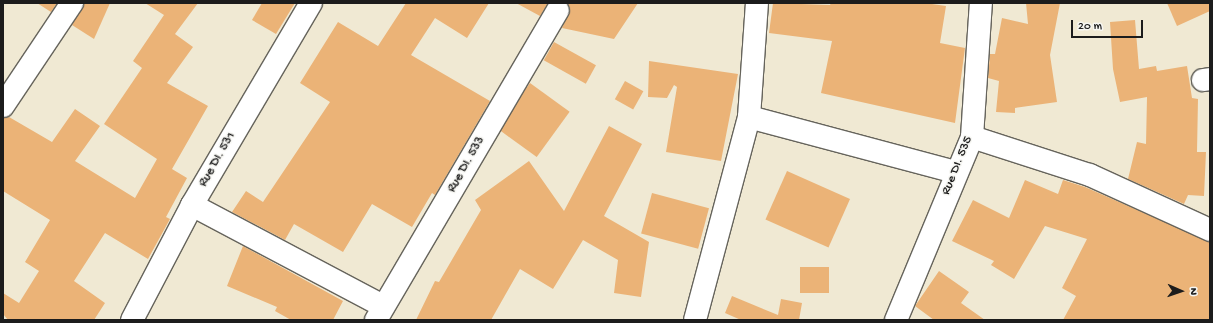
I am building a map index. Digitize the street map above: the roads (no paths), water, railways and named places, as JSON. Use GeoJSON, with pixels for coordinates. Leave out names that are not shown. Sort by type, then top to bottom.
{"type":"FeatureCollection","features":[{"type":"Feature","properties":{"kind":"street"},"geometry":{"type":"LineString","coordinates":[[3,106],[72,3]]}},
{"type":"Feature","properties":{"kind":"street","name":"Rue DI. 531"},"geometry":{"type":"LineString","coordinates":[[132,320],[192,205],[310,3]]}},
{"type":"Feature","properties":{"kind":"street"},"geometry":{"type":"LineString","coordinates":[[695,320],[749,117],[757,3]]}},
{"type":"Feature","properties":{"kind":"street","name":"Rue DI. 535"},"geometry":{"type":"LineString","coordinates":[[896,320],[955,172],[972,137],[981,3]]}},
{"type":"Feature","properties":{"kind":"street","name":"Rue DI. 533"},"geometry":{"type":"LineString","coordinates":[[380,313],[558,10]]}},
{"type":"Feature","properties":{"kind":"street"},"geometry":{"type":"LineString","coordinates":[[749,117],[955,172]]}},
{"type":"Feature","properties":{"kind":"street"},"geometry":{"type":"LineString","coordinates":[[972,137],[1090,175],[1210,230]]}},
{"type":"Feature","properties":{"kind":"street"},"geometry":{"type":"LineString","coordinates":[[192,205],[380,313]]}}]}
